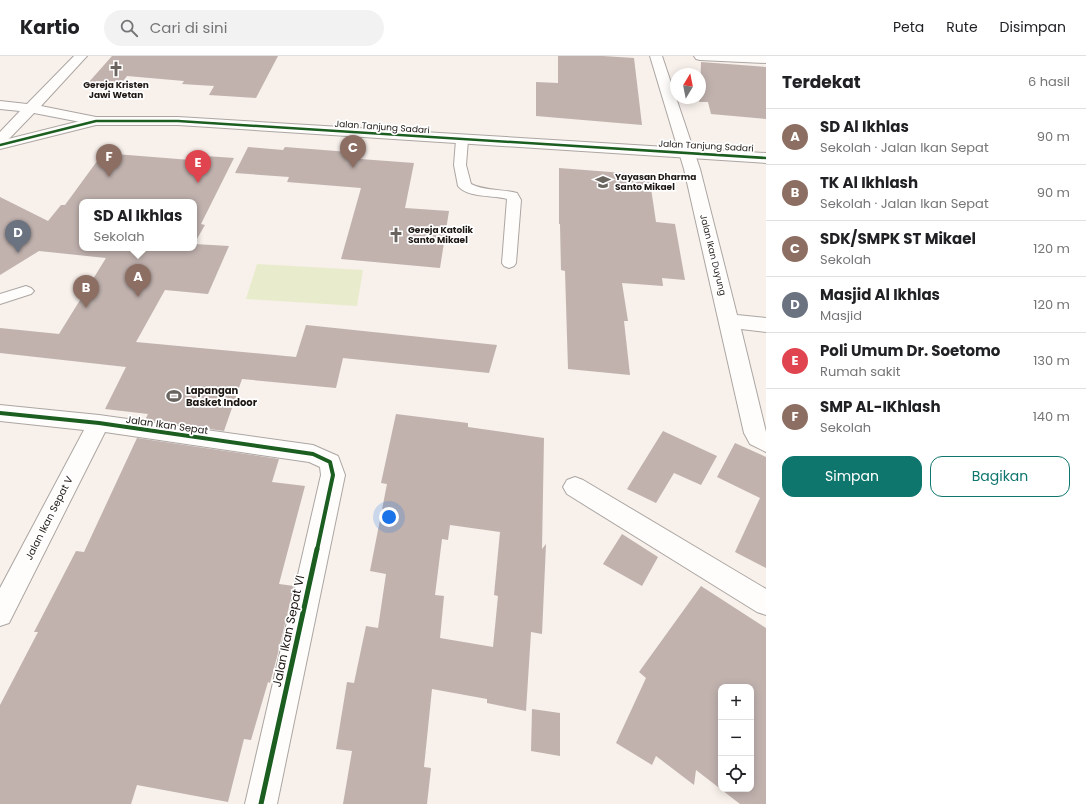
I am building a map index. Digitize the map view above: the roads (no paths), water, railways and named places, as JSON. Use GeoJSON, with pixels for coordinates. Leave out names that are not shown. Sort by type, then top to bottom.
{"type":"FeatureCollection","features":[{"type":"Feature","properties":{"kind":"street"},"geometry":{"type":"LineString","coordinates":[[0,140],[81,56]]}},
{"type":"Feature","properties":{"kind":"street","name":"Jalan Ikan Duyung"},"geometry":{"type":"LineString","coordinates":[[656,56],[692,169],[755,433],[758,438],[766,443]]}},
{"type":"Feature","properties":{"kind":"street"},"geometry":{"type":"LineString","coordinates":[[700,56],[766,59]]}},
{"type":"Feature","properties":{"kind":"street"},"geometry":{"type":"LineString","coordinates":[[0,105],[30,108],[96,121]]}},
{"type":"Feature","properties":{"kind":"street","name":"Jalan Tanjung Sadari"},"geometry":{"type":"LineString","coordinates":[[0,145],[96,121],[178,122],[766,158]]}},
{"type":"Feature","properties":{"kind":"street"},"geometry":{"type":"LineString","coordinates":[[729,321],[766,325]]}},
{"type":"Feature","properties":{"kind":"street","name":"Jalan Ikan Sepat"},"geometry":{"type":"LineString","coordinates":[[0,413],[99,423],[313,454],[330,462]]}},
{"type":"Feature","properties":{"kind":"street","name":"Jalan Ikan Sepat V"},"geometry":{"type":"LineString","coordinates":[[0,614],[99,423]]}},
{"type":"Feature","properties":{"kind":"street","name":"Jalan Ikan Sepat VI"},"geometry":{"type":"LineString","coordinates":[[261,804],[332,475],[330,462]]}},
{"type":"Feature","properties":{"kind":"street"},"geometry":{"type":"LineString","coordinates":[[575,486],[766,603]]}},
{"type":"Feature","properties":{"kind":"lane"},"geometry":{"type":"LineString","coordinates":[[462,140],[460,165],[465,186],[471,190],[506,193],[512,196],[514,200],[509,262]]}},
{"type":"Feature","properties":{"kind":"lane"},"geometry":{"type":"LineString","coordinates":[[0,299],[26,291]]}},
{"type":"Feature","properties":{"kind":"place","name":"Gereja Kristen Jawi Wetan"},"geometry":{"type":"Point","coordinates":[116,69]}},
{"type":"Feature","properties":{"kind":"place","name":"SDK/SMPK ST Mikael"},"geometry":{"type":"Point","coordinates":[353,168]}},
{"type":"Feature","properties":{"kind":"place","name":"SMP AL-IKhlash"},"geometry":{"type":"Point","coordinates":[109,177]}},
{"type":"Feature","properties":{"kind":"place","name":"Yayasan Dharma Santo Mikael"},"geometry":{"type":"Point","coordinates":[603,182]}},
{"type":"Feature","properties":{"kind":"place","name":"Poli Umum Dr. Soetomo"},"geometry":{"type":"Point","coordinates":[198,183]}},
{"type":"Feature","properties":{"kind":"place","name":"Gereja Katolik Santo Mikael"},"geometry":{"type":"Point","coordinates":[396,235]}},
{"type":"Feature","properties":{"kind":"place","name":"Masjid Al Ikhlas"},"geometry":{"type":"Point","coordinates":[18,253]}},
{"type":"Feature","properties":{"kind":"place","name":"SD Al Ikhlas"},"geometry":{"type":"Point","coordinates":[138,297]}},
{"type":"Feature","properties":{"kind":"place","name":"TK Al Ikhlash"},"geometry":{"type":"Point","coordinates":[86,308]}},
{"type":"Feature","properties":{"kind":"place","name":"Lapangan Basket Indoor"},"geometry":{"type":"Point","coordinates":[174,396]}}]}
